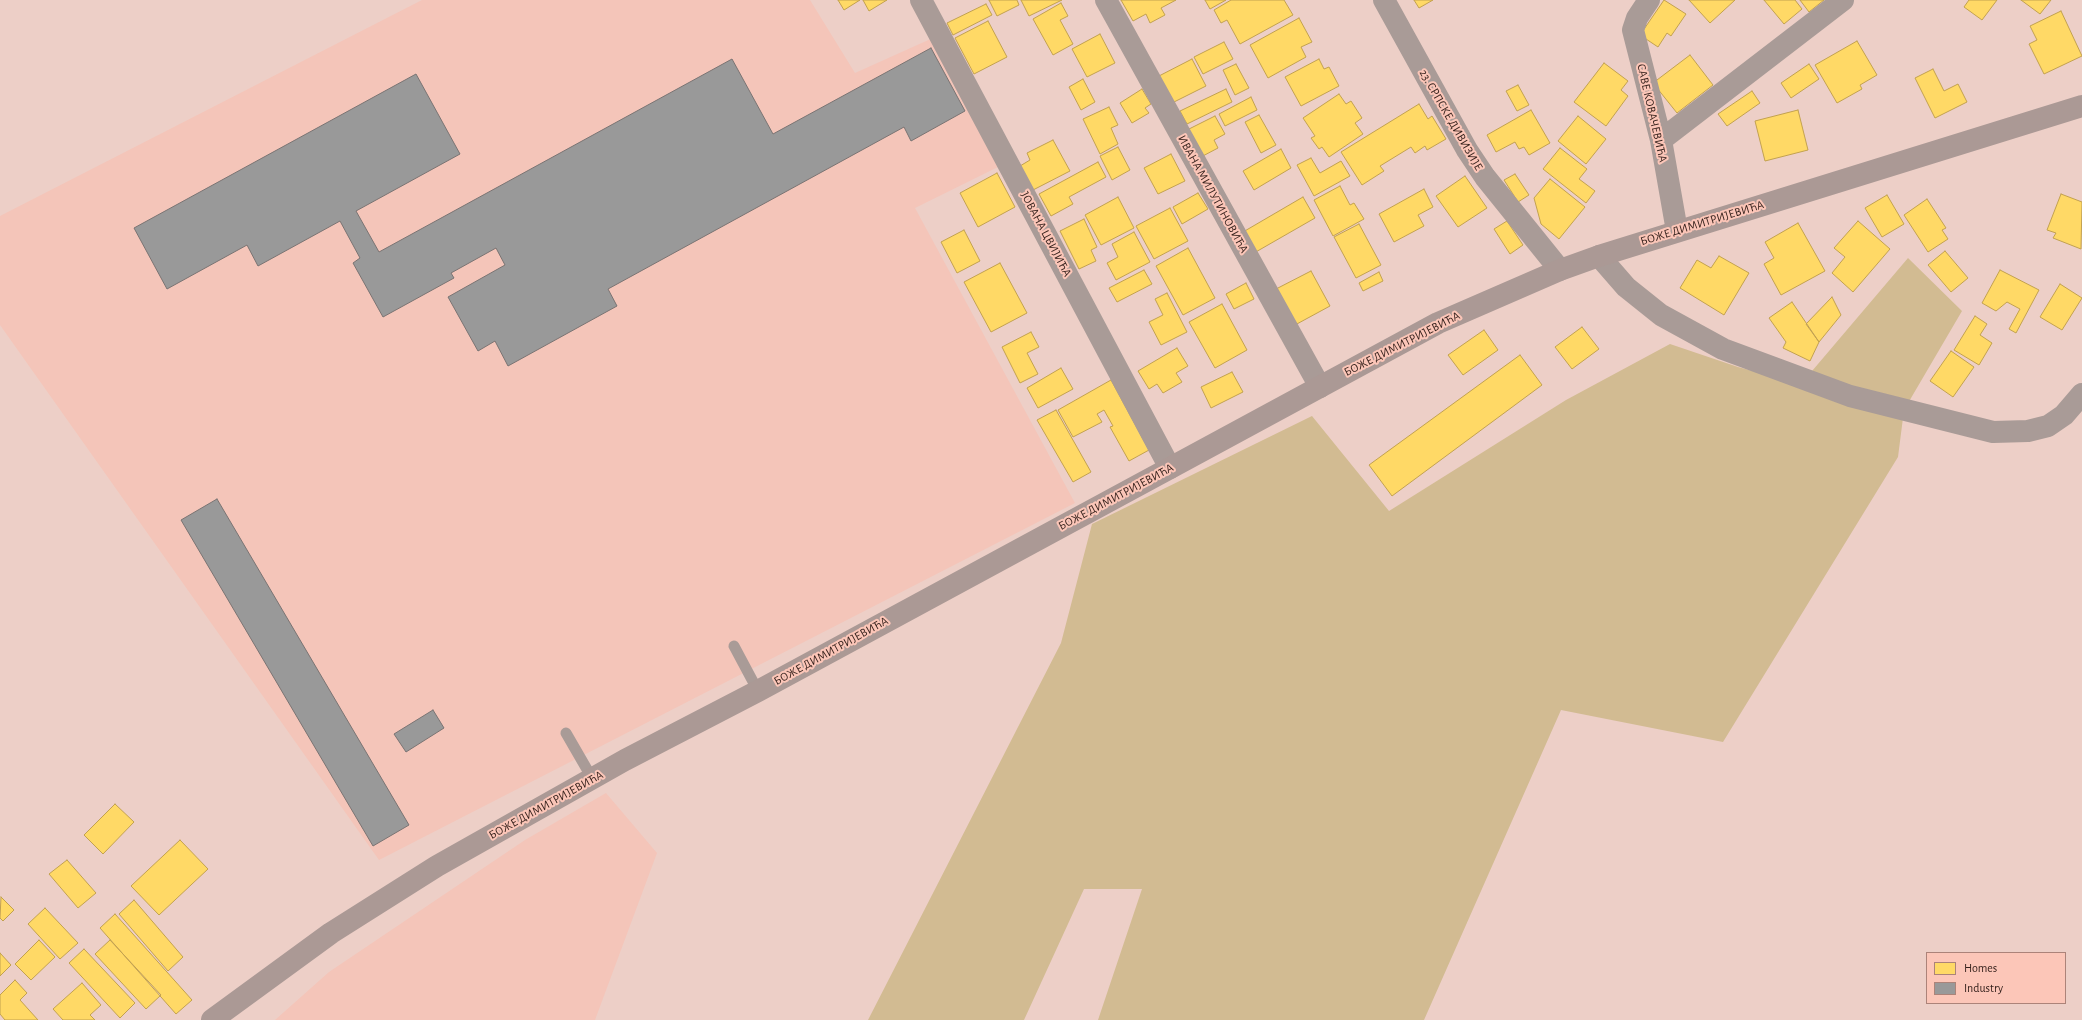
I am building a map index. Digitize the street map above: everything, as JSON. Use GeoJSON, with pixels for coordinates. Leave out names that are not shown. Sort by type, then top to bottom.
{"type":"FeatureCollection","features":[{"type":"Feature","properties":{"kind":"main road","name":"БОЖЕ ДИМИТРИЈЕВИЋА"},"geometry":{"type":"LineString","coordinates":[[212,1020],[281,968],[378,902],[437,866],[592,778],[758,691],[1438,324],[1560,270],[1599,256],[2082,106]]}},
{"type":"Feature","properties":{"kind":"street","name":"ЈОВАНА ЦВИЈИЋА"},"geometry":{"type":"LineString","coordinates":[[922,0],[1170,468]]}},
{"type":"Feature","properties":{"kind":"street","name":"ИВАНА МИЛУТИНОВИЋА"},"geometry":{"type":"LineString","coordinates":[[1106,0],[1320,387]]}},
{"type":"Feature","properties":{"kind":"street","name":"23. СРПСКЕ ДИВИЗИЈЕ"},"geometry":{"type":"LineString","coordinates":[[1384,0],[1466,150],[1485,177],[1560,270]]}},
{"type":"Feature","properties":{"kind":"street","name":"САВЕ КОВАЧЕВИЋА"},"geometry":{"type":"LineString","coordinates":[[1649,0],[1637,18],[1633,30],[1661,140],[1676,231]]}},
{"type":"Feature","properties":{"kind":"street"},"geometry":{"type":"LineString","coordinates":[[1661,140],[1843,0]]}},
{"type":"Feature","properties":{"kind":"street"},"geometry":{"type":"LineString","coordinates":[[1599,256],[1626,287],[1661,315],[1724,349],[1850,396],[1993,432],[2028,431],[2048,426],[2064,415],[2082,394]]}},
{"type":"Feature","properties":{"kind":"lane"},"geometry":{"type":"LineString","coordinates":[[734,646],[758,691]]}},
{"type":"Feature","properties":{"kind":"lane"},"geometry":{"type":"LineString","coordinates":[[566,733],[592,778]]}},
{"type":"Feature","properties":{"kind":"shaded area"},"geometry":{"type":"Polygon","coordinates":[[[422,0],[810,0],[855,73],[935,37],[1000,166],[915,208],[1075,503],[379,860],[0,325],[0,216],[422,0]]]}},
{"type":"Feature","properties":{"kind":"shaded area"},"geometry":{"type":"Polygon","coordinates":[[[1908,258],[1962,311],[1904,410],[1898,457],[1723,742],[1561,710],[1424,1020],[1098,1020],[1142,889],[1084,889],[1024,1020],[868,1020],[1061,643],[1092,524],[1312,416],[1389,511],[1566,400],[1670,344],[1738,367],[1801,384],[1908,258]]]}},
{"type":"Feature","properties":{"kind":"shaded area"},"geometry":{"type":"Polygon","coordinates":[[[606,793],[657,853],[595,1020],[275,1020],[329,972],[525,840],[606,793]]]}},
{"type":"Feature","properties":{"kind":"building: Homes"},"geometry":{"type":"Polygon","coordinates":[[[838,0],[860,0],[844,10],[838,0]]]}},
{"type":"Feature","properties":{"kind":"building: Homes"},"geometry":{"type":"Polygon","coordinates":[[[863,0],[887,0],[869,11],[863,0]]]}},
{"type":"Feature","properties":{"kind":"building: Homes"},"geometry":{"type":"Polygon","coordinates":[[[989,0],[1017,0],[1019,5],[997,16],[989,0]]]}},
{"type":"Feature","properties":{"kind":"building: Homes"},"geometry":{"type":"Polygon","coordinates":[[[1021,0],[1062,0],[1029,16],[1021,0]]]}},
{"type":"Feature","properties":{"kind":"building: Homes"},"geometry":{"type":"Polygon","coordinates":[[[1121,0],[1176,0],[1161,8],[1165,15],[1150,23],[1146,14],[1133,21],[1121,0]]]}},
{"type":"Feature","properties":{"kind":"building: Homes"},"geometry":{"type":"Polygon","coordinates":[[[1205,0],[1226,0],[1210,9],[1205,0]]]}},
{"type":"Feature","properties":{"kind":"building: Homes"},"geometry":{"type":"Polygon","coordinates":[[[1231,0],[1284,0],[1293,15],[1240,44],[1227,20],[1221,23],[1214,10],[1231,0]]]}},
{"type":"Feature","properties":{"kind":"building: Homes"},"geometry":{"type":"Polygon","coordinates":[[[1414,0],[1433,0],[1419,8],[1414,0]]]}},
{"type":"Feature","properties":{"kind":"building: Homes"},"geometry":{"type":"Polygon","coordinates":[[[1664,0],[1686,14],[1671,36],[1667,33],[1658,47],[1640,35],[1664,0]]]}},
{"type":"Feature","properties":{"kind":"building: Homes"},"geometry":{"type":"Polygon","coordinates":[[[1689,0],[1735,0],[1710,23],[1689,0]]]}},
{"type":"Feature","properties":{"kind":"building: Homes"},"geometry":{"type":"Polygon","coordinates":[[[1764,0],[1795,0],[1802,9],[1784,24],[1764,0]]]}},
{"type":"Feature","properties":{"kind":"building: Homes"},"geometry":{"type":"Polygon","coordinates":[[[1800,0],[1824,0],[1809,12],[1800,0]]]}},
{"type":"Feature","properties":{"kind":"building: Homes"},"geometry":{"type":"Polygon","coordinates":[[[1969,0],[1997,0],[1982,20],[1964,7],[1969,0]]]}},
{"type":"Feature","properties":{"kind":"building: Homes"},"geometry":{"type":"Polygon","coordinates":[[[2021,0],[2051,0],[2040,14],[2021,0]]]}},
{"type":"Feature","properties":{"kind":"building: Homes"},"geometry":{"type":"Polygon","coordinates":[[[1061,3],[1068,16],[1060,20],[1073,44],[1053,55],[1033,19],[1061,3]]]}},
{"type":"Feature","properties":{"kind":"building: Homes"},"geometry":{"type":"Polygon","coordinates":[[[986,4],[992,15],[953,35],[947,23],[986,4]]]}},
{"type":"Feature","properties":{"kind":"building: Homes"},"geometry":{"type":"Polygon","coordinates":[[[2061,11],[2082,56],[2044,74],[2029,44],[2037,40],[2030,26],[2061,11]]]}},
{"type":"Feature","properties":{"kind":"building: Homes"},"geometry":{"type":"Polygon","coordinates":[[[1299,18],[1312,42],[1301,47],[1306,57],[1268,78],[1250,45],[1299,18]]]}},
{"type":"Feature","properties":{"kind":"building: Homes"},"geometry":{"type":"Polygon","coordinates":[[[988,21],[1007,57],[974,74],[955,38],[988,21]]]}},
{"type":"Feature","properties":{"kind":"building: Homes"},"geometry":{"type":"Polygon","coordinates":[[[1100,34],[1115,63],[1087,77],[1072,49],[1100,34]]]}},
{"type":"Feature","properties":{"kind":"building: Homes"},"geometry":{"type":"Polygon","coordinates":[[[1857,41],[1877,75],[1860,85],[1862,89],[1837,103],[1815,65],[1857,41]]]}},
{"type":"Feature","properties":{"kind":"building: Homes"},"geometry":{"type":"Polygon","coordinates":[[[1224,42],[1233,59],[1203,74],[1194,57],[1224,42]]]}},
{"type":"Feature","properties":{"kind":"building: Homes"},"geometry":{"type":"Polygon","coordinates":[[[1690,55],[1713,85],[1677,113],[1653,83],[1690,55]]]}},
{"type":"Feature","properties":{"kind":"building: Homes"},"geometry":{"type":"Polygon","coordinates":[[[1192,59],[1206,86],[1170,104],[1157,77],[1192,59]]]}},
{"type":"Feature","properties":{"kind":"building: Homes"},"geometry":{"type":"Polygon","coordinates":[[[1319,59],[1324,69],[1329,67],[1339,86],[1301,106],[1285,77],[1319,59]]]}},
{"type":"Feature","properties":{"kind":"building: Homes"},"geometry":{"type":"Polygon","coordinates":[[[1604,63],[1628,81],[1621,90],[1628,96],[1606,126],[1574,102],[1604,63]]]}},
{"type":"Feature","properties":{"kind":"building: Homes"},"geometry":{"type":"Polygon","coordinates":[[[1236,64],[1249,88],[1235,95],[1223,70],[1236,64]]]}},
{"type":"Feature","properties":{"kind":"building: Homes"},"geometry":{"type":"Polygon","coordinates":[[[1809,64],[1819,79],[1791,98],[1781,83],[1809,64]]]}},
{"type":"Feature","properties":{"kind":"building: Homes"},"geometry":{"type":"Polygon","coordinates":[[[1933,69],[1944,91],[1958,84],[1967,102],[1935,118],[1915,78],[1933,69]]]}},
{"type":"Feature","properties":{"kind":"building: Homes"},"geometry":{"type":"Polygon","coordinates":[[[1083,79],[1095,102],[1081,110],[1069,87],[1083,79]]]}},
{"type":"Feature","properties":{"kind":"building: Homes"},"geometry":{"type":"Polygon","coordinates":[[[1518,85],[1529,105],[1517,111],[1506,91],[1518,85]]]}},
{"type":"Feature","properties":{"kind":"building: Homes"},"geometry":{"type":"Polygon","coordinates":[[[1142,89],[1151,104],[1145,108],[1149,113],[1132,123],[1120,103],[1142,89]]]}},
{"type":"Feature","properties":{"kind":"building: Homes"},"geometry":{"type":"Polygon","coordinates":[[[1226,89],[1232,102],[1187,124],[1180,111],[1226,89]]]}},
{"type":"Feature","properties":{"kind":"building: Homes"},"geometry":{"type":"Polygon","coordinates":[[[1752,91],[1760,103],[1727,126],[1718,114],[1752,91]]]}},
{"type":"Feature","properties":{"kind":"building: Homes"},"geometry":{"type":"Polygon","coordinates":[[[1339,94],[1346,104],[1351,101],[1362,118],[1355,123],[1363,134],[1329,157],[1322,147],[1319,149],[1311,138],[1315,136],[1303,118],[1339,94]]]}},
{"type":"Feature","properties":{"kind":"building: Homes"},"geometry":{"type":"Polygon","coordinates":[[[1251,97],[1257,110],[1225,126],[1219,114],[1251,97]]]}},
{"type":"Feature","properties":{"kind":"building: Homes"},"geometry":{"type":"Polygon","coordinates":[[[1419,104],[1428,119],[1432,116],[1446,139],[1427,150],[1425,146],[1415,153],[1411,147],[1380,166],[1384,171],[1362,185],[1341,152],[1419,104]]]}},
{"type":"Feature","properties":{"kind":"building: Homes"},"geometry":{"type":"Polygon","coordinates":[[[1109,107],[1118,125],[1111,128],[1118,144],[1100,154],[1083,119],[1109,107]]]}},
{"type":"Feature","properties":{"kind":"building: Homes"},"geometry":{"type":"Polygon","coordinates":[[[1531,110],[1550,143],[1529,155],[1524,147],[1519,149],[1515,142],[1496,152],[1487,135],[1531,110]]]}},
{"type":"Feature","properties":{"kind":"building: Homes"},"geometry":{"type":"Polygon","coordinates":[[[1798,110],[1808,150],[1765,161],[1755,121],[1798,110]]]}},
{"type":"Feature","properties":{"kind":"building: Homes"},"geometry":{"type":"Polygon","coordinates":[[[1259,115],[1276,145],[1261,153],[1245,122],[1259,115]]]}},
{"type":"Feature","properties":{"kind":"building: Homes"},"geometry":{"type":"Polygon","coordinates":[[[1215,116],[1225,134],[1214,140],[1218,148],[1199,158],[1185,131],[1215,116]]]}},
{"type":"Feature","properties":{"kind":"building: Homes"},"geometry":{"type":"Polygon","coordinates":[[[1578,116],[1606,139],[1586,164],[1558,141],[1578,116]]]}},
{"type":"Feature","properties":{"kind":"building: Homes"},"geometry":{"type":"Polygon","coordinates":[[[1053,140],[1070,171],[1033,190],[1020,166],[1030,160],[1027,153],[1053,140]]]}},
{"type":"Feature","properties":{"kind":"building: Homes"},"geometry":{"type":"Polygon","coordinates":[[[1118,147],[1130,170],[1112,180],[1100,156],[1118,147]]]}},
{"type":"Feature","properties":{"kind":"building: Homes"},"geometry":{"type":"Polygon","coordinates":[[[1560,148],[1587,169],[1579,179],[1595,191],[1586,203],[1543,169],[1560,148]]]}},
{"type":"Feature","properties":{"kind":"building: Homes"},"geometry":{"type":"Polygon","coordinates":[[[1281,149],[1291,168],[1254,190],[1243,171],[1281,149]]]}},
{"type":"Feature","properties":{"kind":"building: Homes"},"geometry":{"type":"Polygon","coordinates":[[[1171,154],[1185,181],[1158,194],[1144,168],[1171,154]]]}},
{"type":"Feature","properties":{"kind":"building: Homes"},"geometry":{"type":"Polygon","coordinates":[[[1311,158],[1320,173],[1341,161],[1350,176],[1314,196],[1297,165],[1311,158]]]}},
{"type":"Feature","properties":{"kind":"building: Homes"},"geometry":{"type":"Polygon","coordinates":[[[1098,162],[1106,177],[1069,197],[1073,204],[1051,216],[1039,194],[1098,162]]]}},
{"type":"Feature","properties":{"kind":"building: Homes"},"geometry":{"type":"Polygon","coordinates":[[[997,173],[1015,207],[978,227],[960,193],[997,173]]]}},
{"type":"Feature","properties":{"kind":"building: Homes"},"geometry":{"type":"Polygon","coordinates":[[[1515,174],[1529,195],[1518,202],[1504,180],[1515,174]]]}},
{"type":"Feature","properties":{"kind":"building: Homes"},"geometry":{"type":"Polygon","coordinates":[[[1465,176],[1487,208],[1458,227],[1436,196],[1465,176]]]}},
{"type":"Feature","properties":{"kind":"building: Homes"},"geometry":{"type":"Polygon","coordinates":[[[1550,179],[1585,207],[1559,239],[1541,224],[1534,198],[1550,179]]]}},
{"type":"Feature","properties":{"kind":"building: Homes"},"geometry":{"type":"Polygon","coordinates":[[[1340,186],[1350,205],[1354,203],[1364,219],[1333,236],[1314,200],[1340,186]]]}},
{"type":"Feature","properties":{"kind":"building: Homes"},"geometry":{"type":"Polygon","coordinates":[[[1424,189],[1433,207],[1418,215],[1424,226],[1394,242],[1379,214],[1424,189]]]}},
{"type":"Feature","properties":{"kind":"building: Homes"},"geometry":{"type":"Polygon","coordinates":[[[1198,193],[1208,209],[1182,224],[1173,207],[1198,193]]]}},
{"type":"Feature","properties":{"kind":"building: Homes"},"geometry":{"type":"Polygon","coordinates":[[[2061,194],[2082,202],[2081,249],[2053,238],[2056,233],[2047,230],[2061,194]]]}},
{"type":"Feature","properties":{"kind":"building: Homes"},"geometry":{"type":"Polygon","coordinates":[[[1887,195],[1904,224],[1882,237],[1865,208],[1887,195]]]}},
{"type":"Feature","properties":{"kind":"building: Homes"},"geometry":{"type":"Polygon","coordinates":[[[1118,197],[1134,228],[1101,245],[1085,215],[1118,197]]]}},
{"type":"Feature","properties":{"kind":"building: Homes"},"geometry":{"type":"Polygon","coordinates":[[[1303,197],[1315,218],[1254,253],[1243,232],[1303,197]]]}},
{"type":"Feature","properties":{"kind":"building: Homes"},"geometry":{"type":"Polygon","coordinates":[[[1927,199],[1946,228],[1942,230],[1948,239],[1928,252],[1904,215],[1927,199]]]}},
{"type":"Feature","properties":{"kind":"building: Homes"},"geometry":{"type":"Polygon","coordinates":[[[1170,208],[1188,241],[1154,259],[1136,226],[1170,208]]]}},
{"type":"Feature","properties":{"kind":"building: Homes"},"geometry":{"type":"Polygon","coordinates":[[[1084,219],[1097,247],[1091,250],[1096,261],[1079,269],[1060,231],[1084,219]]]}},
{"type":"Feature","properties":{"kind":"building: Homes"},"geometry":{"type":"Polygon","coordinates":[[[1507,221],[1523,245],[1510,254],[1494,229],[1507,221]]]}},
{"type":"Feature","properties":{"kind":"building: Homes"},"geometry":{"type":"Polygon","coordinates":[[[1858,221],[1890,249],[1853,292],[1832,273],[1845,257],[1834,248],[1858,221]]]}},
{"type":"Feature","properties":{"kind":"building: Homes"},"geometry":{"type":"Polygon","coordinates":[[[1798,223],[1825,271],[1781,295],[1764,264],[1774,258],[1765,242],[1798,223]]]}},
{"type":"Feature","properties":{"kind":"building: Homes"},"geometry":{"type":"Polygon","coordinates":[[[1359,224],[1381,265],[1356,278],[1334,237],[1359,224]]]}},
{"type":"Feature","properties":{"kind":"building: Homes"},"geometry":{"type":"Polygon","coordinates":[[[964,230],[980,261],[957,273],[941,242],[964,230]]]}},
{"type":"Feature","properties":{"kind":"building: Homes"},"geometry":{"type":"Polygon","coordinates":[[[1134,232],[1150,262],[1116,280],[1107,263],[1118,257],[1112,244],[1134,232]]]}},
{"type":"Feature","properties":{"kind":"building: Homes"},"geometry":{"type":"Polygon","coordinates":[[[1188,248],[1215,298],[1183,315],[1156,266],[1188,248]]]}},
{"type":"Feature","properties":{"kind":"building: Homes"},"geometry":{"type":"Polygon","coordinates":[[[1945,251],[1968,278],[1951,292],[1928,265],[1945,251]]]}},
{"type":"Feature","properties":{"kind":"building: Homes"},"geometry":{"type":"Polygon","coordinates":[[[1719,256],[1749,273],[1724,315],[1680,288],[1697,260],[1711,268],[1719,256]]]}},
{"type":"Feature","properties":{"kind":"building: Homes"},"geometry":{"type":"Polygon","coordinates":[[[1000,263],[1027,313],[991,332],[964,282],[1000,263]]]}},
{"type":"Feature","properties":{"kind":"building: Homes"},"geometry":{"type":"Polygon","coordinates":[[[1144,270],[1152,284],[1117,302],[1109,288],[1144,270]]]}},
{"type":"Feature","properties":{"kind":"building: Homes"},"geometry":{"type":"Polygon","coordinates":[[[2000,270],[2039,290],[2016,333],[2009,329],[2020,309],[2007,302],[1996,311],[1982,303],[2000,270]]]}},
{"type":"Feature","properties":{"kind":"building: Homes"},"geometry":{"type":"Polygon","coordinates":[[[1311,271],[1330,306],[1295,325],[1276,289],[1311,271]]]}},
{"type":"Feature","properties":{"kind":"building: Homes"},"geometry":{"type":"Polygon","coordinates":[[[1379,272],[1383,281],[1363,291],[1359,283],[1379,272]]]}},
{"type":"Feature","properties":{"kind":"building: Homes"},"geometry":{"type":"Polygon","coordinates":[[[1246,283],[1254,299],[1234,309],[1226,294],[1246,283]]]}},
{"type":"Feature","properties":{"kind":"building: Homes"},"geometry":{"type":"Polygon","coordinates":[[[2060,284],[2082,298],[2062,330],[2040,317],[2060,284]]]}},
{"type":"Feature","properties":{"kind":"building: Homes"},"geometry":{"type":"Polygon","coordinates":[[[1167,293],[1187,332],[1161,345],[1149,322],[1163,315],[1155,299],[1167,293]]]}},
{"type":"Feature","properties":{"kind":"building: Homes"},"geometry":{"type":"Polygon","coordinates":[[[1832,297],[1841,315],[1819,342],[1806,324],[1832,297]]]}},
{"type":"Feature","properties":{"kind":"building: Homes"},"geometry":{"type":"Polygon","coordinates":[[[1792,302],[1819,342],[1810,361],[1783,348],[1786,342],[1769,318],[1792,302]]]}},
{"type":"Feature","properties":{"kind":"building: Homes"},"geometry":{"type":"Polygon","coordinates":[[[1222,304],[1247,350],[1215,368],[1189,322],[1222,304]]]}},
{"type":"Feature","properties":{"kind":"building: Homes"},"geometry":{"type":"Polygon","coordinates":[[[1975,316],[1987,324],[1980,335],[1992,343],[1979,365],[1954,350],[1975,316]]]}},
{"type":"Feature","properties":{"kind":"building: Homes"},"geometry":{"type":"Polygon","coordinates":[[[1582,327],[1599,349],[1572,369],[1555,347],[1582,327]]]}},
{"type":"Feature","properties":{"kind":"building: Homes"},"geometry":{"type":"Polygon","coordinates":[[[1484,330],[1498,350],[1463,375],[1448,355],[1484,330]]]}},
{"type":"Feature","properties":{"kind":"building: Homes"},"geometry":{"type":"Polygon","coordinates":[[[1031,332],[1039,347],[1027,353],[1038,374],[1020,383],[1002,347],[1031,332]]]}},
{"type":"Feature","properties":{"kind":"building: Homes"},"geometry":{"type":"Polygon","coordinates":[[[1177,348],[1188,366],[1176,373],[1182,382],[1163,393],[1157,384],[1149,389],[1138,371],[1177,348]]]}},
{"type":"Feature","properties":{"kind":"building: Homes"},"geometry":{"type":"Polygon","coordinates":[[[1951,351],[1974,367],[1953,397],[1930,381],[1951,351]]]}},
{"type":"Feature","properties":{"kind":"building: Homes"},"geometry":{"type":"Polygon","coordinates":[[[1520,355],[1542,385],[1392,496],[1369,465],[1520,355]]]}},
{"type":"Feature","properties":{"kind":"building: Homes"},"geometry":{"type":"Polygon","coordinates":[[[1061,368],[1073,389],[1038,408],[1027,388],[1061,368]]]}},
{"type":"Feature","properties":{"kind":"building: Homes"},"geometry":{"type":"Polygon","coordinates":[[[1232,372],[1243,392],[1211,408],[1201,387],[1232,372]]]}},
{"type":"Feature","properties":{"kind":"building: Homes"},"geometry":{"type":"Polygon","coordinates":[[[1111,380],[1149,450],[1129,461],[1110,427],[1113,426],[1104,410],[1097,414],[1102,422],[1073,437],[1058,410],[1111,380]]]}},
{"type":"Feature","properties":{"kind":"building: Homes"},"geometry":{"type":"Polygon","coordinates":[[[1056,410],[1091,472],[1073,482],[1037,420],[1056,410]]]}},
{"type":"Feature","properties":{"kind":"building: Homes"},"geometry":{"type":"Polygon","coordinates":[[[115,804],[134,822],[103,854],[84,835],[115,804]]]}},
{"type":"Feature","properties":{"kind":"building: Homes"},"geometry":{"type":"Polygon","coordinates":[[[180,840],[208,869],[159,915],[131,886],[180,840]]]}},
{"type":"Feature","properties":{"kind":"building: Homes"},"geometry":{"type":"Polygon","coordinates":[[[67,860],[96,893],[78,908],[49,874],[67,860]]]}},
{"type":"Feature","properties":{"kind":"building: Homes"},"geometry":{"type":"Polygon","coordinates":[[[1,897],[14,910],[3,921],[0,918],[1,897]]]}},
{"type":"Feature","properties":{"kind":"building: Homes"},"geometry":{"type":"Polygon","coordinates":[[[134,900],[183,957],[168,971],[119,914],[134,900]]]}},
{"type":"Feature","properties":{"kind":"building: Homes"},"geometry":{"type":"Polygon","coordinates":[[[45,908],[78,943],[60,959],[28,924],[45,908]]]}},
{"type":"Feature","properties":{"kind":"building: Homes"},"geometry":{"type":"Polygon","coordinates":[[[115,914],[192,1000],[176,1014],[100,928],[115,914]]]}},
{"type":"Feature","properties":{"kind":"building: Homes"},"geometry":{"type":"Polygon","coordinates":[[[39,940],[55,957],[31,980],[15,964],[39,940]]]}},
{"type":"Feature","properties":{"kind":"building: Homes"},"geometry":{"type":"Polygon","coordinates":[[[110,940],[161,995],[146,1009],[95,954],[110,940]]]}},
{"type":"Feature","properties":{"kind":"building: Homes"},"geometry":{"type":"Polygon","coordinates":[[[84,949],[135,1003],[120,1018],[69,963],[84,949]]]}},
{"type":"Feature","properties":{"kind":"building: Homes"},"geometry":{"type":"Polygon","coordinates":[[[0,953],[11,965],[0,976],[0,953]]]}},
{"type":"Feature","properties":{"kind":"building: Homes"},"geometry":{"type":"Polygon","coordinates":[[[15,980],[27,993],[20,1000],[38,1020],[5,1020],[0,1014],[0,995],[15,980]]]}},
{"type":"Feature","properties":{"kind":"building: Homes"},"geometry":{"type":"Polygon","coordinates":[[[82,983],[101,1005],[90,1015],[95,1020],[63,1020],[53,1009],[82,983]]]}},
{"type":"Feature","properties":{"kind":"building: Industry"},"geometry":{"type":"Polygon","coordinates":[[[931,48],[965,111],[911,141],[904,127],[608,289],[617,306],[508,366],[495,341],[478,351],[448,297],[505,265],[496,248],[451,273],[454,278],[383,317],[353,263],[360,258],[340,221],[258,266],[247,245],[167,289],[134,228],[416,74],[460,154],[356,211],[379,252],[732,59],[773,134],[931,48]]]}},
{"type":"Feature","properties":{"kind":"building: Industry"},"geometry":{"type":"Polygon","coordinates":[[[217,499],[409,825],[373,846],[181,520],[217,499]]]}},
{"type":"Feature","properties":{"kind":"building: Industry"},"geometry":{"type":"Polygon","coordinates":[[[433,710],[444,728],[406,752],[394,734],[433,710]]]}}]}
